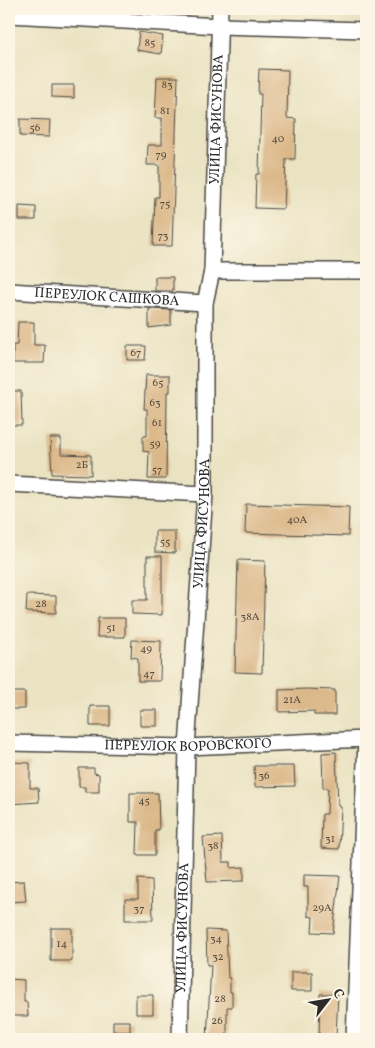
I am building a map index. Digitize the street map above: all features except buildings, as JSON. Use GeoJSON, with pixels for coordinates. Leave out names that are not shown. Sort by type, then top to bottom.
{"type":"FeatureCollection","features":[{"type":"Feature","properties":{"kind":"street","name":"УЛИЦА ФИСУНОВА"},"geometry":{"type":"LineString","coordinates":[[180,1039],[187,747],[205,494],[204,304],[212,271],[220,9]]}},
{"type":"Feature","properties":{"kind":"street"},"geometry":{"type":"LineString","coordinates":[[9,15],[220,26],[366,30]]}},
{"type":"Feature","properties":{"kind":"street"},"geometry":{"type":"LineString","coordinates":[[212,271],[366,271]]}},
{"type":"Feature","properties":{"kind":"street","name":"ПЕРЕУЛОК САШКОВА"},"geometry":{"type":"LineString","coordinates":[[9,291],[204,304]]}},
{"type":"Feature","properties":{"kind":"street"},"geometry":{"type":"LineString","coordinates":[[9,484],[205,494]]}},
{"type":"Feature","properties":{"kind":"street"},"geometry":{"type":"LineString","coordinates":[[354,1039],[366,739]]}},
{"type":"Feature","properties":{"kind":"street","name":"ПЕРЕУЛОК ВОРОВСКОГО"},"geometry":{"type":"LineString","coordinates":[[9,743],[187,747],[366,739]]}}]}
